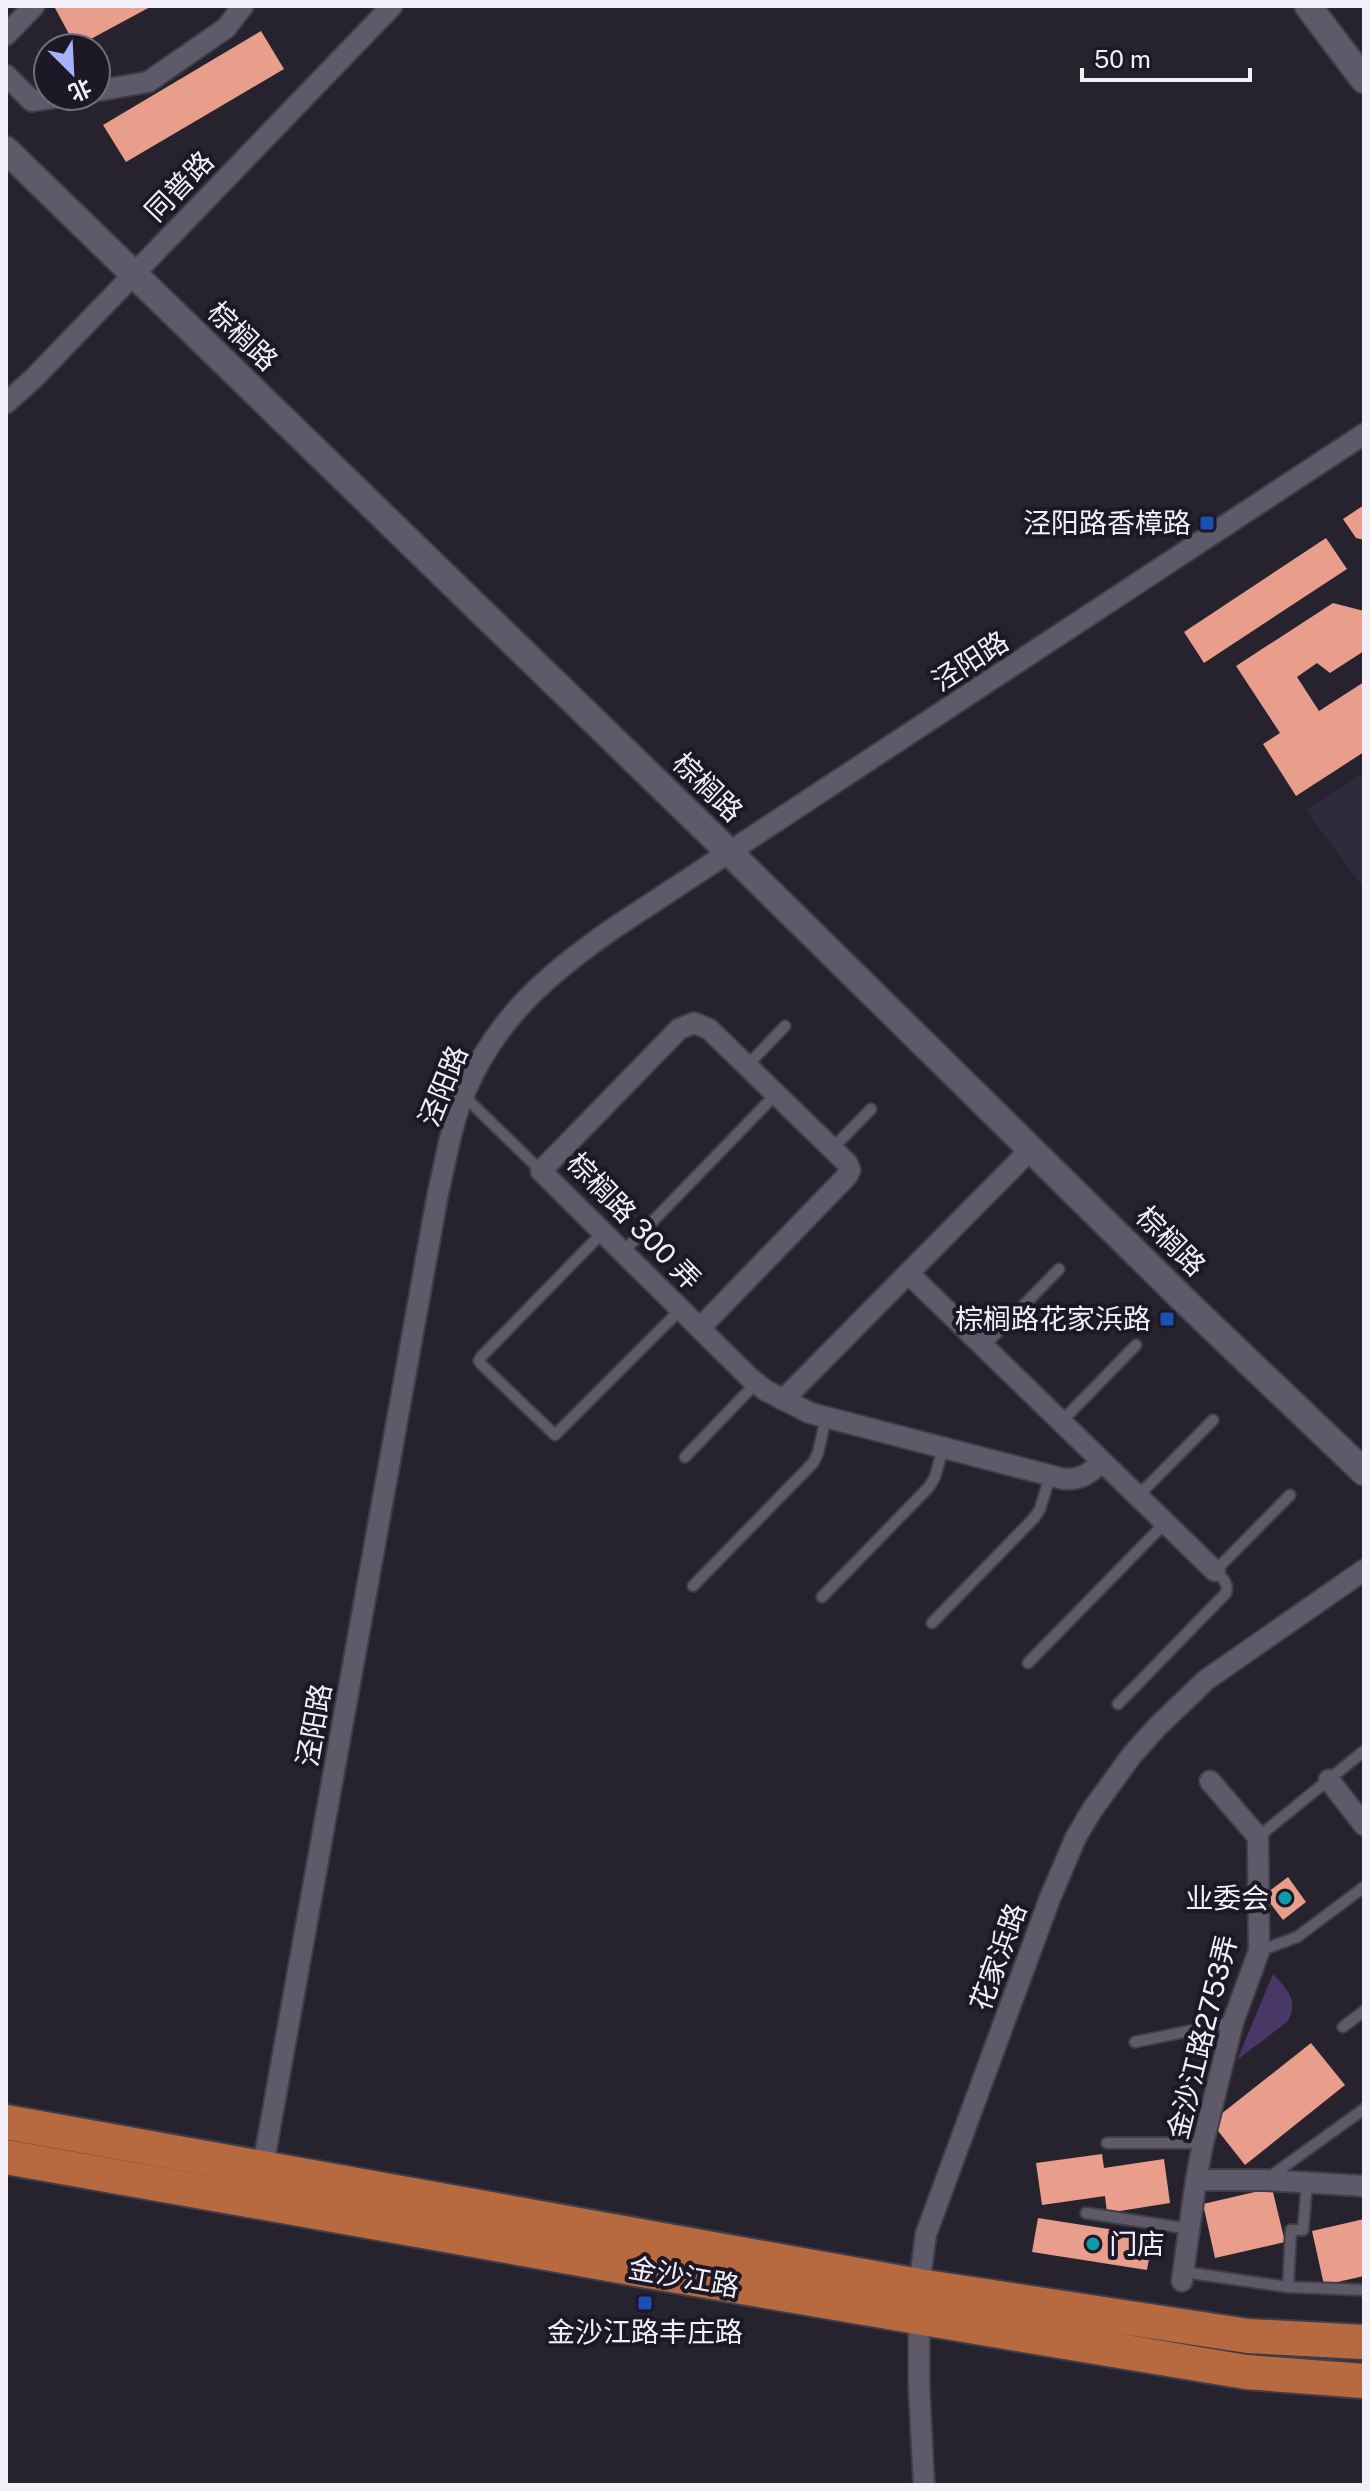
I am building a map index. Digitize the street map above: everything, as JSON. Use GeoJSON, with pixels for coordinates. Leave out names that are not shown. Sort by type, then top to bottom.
{"type":"FeatureCollection","features":[{"type":"Feature","properties":{"kind":"main road","name":"金沙江路"},"geometry":{"type":"LineString","coordinates":[[6,2122],[263,2167],[1246,2372],[1364,2381]]}},
{"type":"Feature","properties":{"kind":"main road","name":"金沙江路"},"geometry":{"type":"LineString","coordinates":[[6,2157],[257,2200],[919,2302],[1248,2336],[1364,2342]]}},
{"type":"Feature","properties":{"kind":"street"},"geometry":{"type":"LineString","coordinates":[[6,35],[34,6]]}},
{"type":"Feature","properties":{"kind":"street"},"geometry":{"type":"LineString","coordinates":[[112,88],[148,82],[226,28],[243,6]]}},
{"type":"Feature","properties":{"kind":"street","name":"同普路"},"geometry":{"type":"LineString","coordinates":[[6,403],[392,6]]}},
{"type":"Feature","properties":{"kind":"street"},"geometry":{"type":"LineString","coordinates":[[1308,6],[1364,80]]}},
{"type":"Feature","properties":{"kind":"street"},"geometry":{"type":"LineString","coordinates":[[6,75],[32,101]]}},
{"type":"Feature","properties":{"kind":"street","name":"棕榈路"},"geometry":{"type":"LineString","coordinates":[[6,150],[729,852],[1198,1314],[1364,1472]]}},
{"type":"Feature","properties":{"kind":"street","name":"泾阳路"},"geometry":{"type":"LineString","coordinates":[[257,2200],[438,1193],[463,1095],[498,1031],[566,961],[1364,434]]}},
{"type":"Feature","properties":{"kind":"street","name":"棕榈路 300 弄"},"geometry":{"type":"LineString","coordinates":[[700,1328],[850,1170],[847,1163],[709,1029],[694,1023],[679,1029],[541,1171],[700,1328],[756,1383],[783,1400],[810,1413],[1050,1476],[1077,1480],[1102,1462]]}},
{"type":"Feature","properties":{"kind":"street"},"geometry":{"type":"LineString","coordinates":[[783,1400],[1032,1148]]}},
{"type":"Feature","properties":{"kind":"street"},"geometry":{"type":"LineString","coordinates":[[908,1273],[1215,1571]]}},
{"type":"Feature","properties":{"kind":"street","name":"花家浜路"},"geometry":{"type":"LineString","coordinates":[[924,2485],[919,2302],[926,2234],[1070,1849],[1109,1784],[1181,1703],[1206,1680],[1364,1570]]}},
{"type":"Feature","properties":{"kind":"street"},"geometry":{"type":"LineString","coordinates":[[1329,1780],[1364,1825]]}},
{"type":"Feature","properties":{"kind":"street"},"geometry":{"type":"LineString","coordinates":[[1210,1781],[1258,1837]]}},
{"type":"Feature","properties":{"kind":"street","name":"金沙江路2753弄"},"geometry":{"type":"LineString","coordinates":[[1183,2277],[1203,2143],[1233,2022],[1259,1951],[1258,1837]]}},
{"type":"Feature","properties":{"kind":"street","name":"金沙江路2753弄"},"geometry":{"type":"LineString","coordinates":[[1196,2180],[1265,2180],[1364,2186]]}},
{"type":"Feature","properties":{"kind":"lane"},"geometry":{"type":"LineString","coordinates":[[747,1066],[785,1026]]}},
{"type":"Feature","properties":{"kind":"lane"},"geometry":{"type":"LineString","coordinates":[[623,1252],[776,1094]]}},
{"type":"Feature","properties":{"kind":"lane"},"geometry":{"type":"LineString","coordinates":[[463,1095],[541,1171]]}},
{"type":"Feature","properties":{"kind":"lane"},"geometry":{"type":"LineString","coordinates":[[832,1149],[871,1109]]}},
{"type":"Feature","properties":{"kind":"lane"},"geometry":{"type":"LineString","coordinates":[[603,1232],[481,1357],[479,1361],[501,1384],[555,1435],[681,1309]]}},
{"type":"Feature","properties":{"kind":"lane"},"geometry":{"type":"LineString","coordinates":[[983,1347],[1059,1269]]}},
{"type":"Feature","properties":{"kind":"lane"},"geometry":{"type":"LineString","coordinates":[[1061,1422],[1136,1345]]}},
{"type":"Feature","properties":{"kind":"lane"},"geometry":{"type":"LineString","coordinates":[[685,1457],[756,1383]]}},
{"type":"Feature","properties":{"kind":"lane"},"geometry":{"type":"LineString","coordinates":[[693,1586],[813,1463],[826,1417]]}},
{"type":"Feature","properties":{"kind":"lane"},"geometry":{"type":"LineString","coordinates":[[1138,1496],[1213,1420]]}},
{"type":"Feature","properties":{"kind":"lane"},"geometry":{"type":"LineString","coordinates":[[822,1597],[929,1487],[943,1448]]}},
{"type":"Feature","properties":{"kind":"lane"},"geometry":{"type":"LineString","coordinates":[[932,1623],[1034,1518],[1040,1509],[1050,1476]]}},
{"type":"Feature","properties":{"kind":"lane"},"geometry":{"type":"LineString","coordinates":[[1118,1704],[1226,1593],[1228,1587],[1225,1581],[1215,1571],[1290,1495]]}},
{"type":"Feature","properties":{"kind":"lane"},"geometry":{"type":"LineString","coordinates":[[1028,1663],[1165,1523]]}},
{"type":"Feature","properties":{"kind":"lane"},"geometry":{"type":"LineString","coordinates":[[1258,1837],[1364,1751]]}},
{"type":"Feature","properties":{"kind":"lane"},"geometry":{"type":"LineString","coordinates":[[1259,1951],[1297,1937],[1364,1887]]}},
{"type":"Feature","properties":{"kind":"lane"},"geometry":{"type":"LineString","coordinates":[[1343,2027],[1364,2011]]}},
{"type":"Feature","properties":{"kind":"lane"},"geometry":{"type":"LineString","coordinates":[[1135,2042],[1233,2022]]}},
{"type":"Feature","properties":{"kind":"lane"},"geometry":{"type":"LineString","coordinates":[[1265,2180],[1364,2109]]}},
{"type":"Feature","properties":{"kind":"lane"},"geometry":{"type":"LineString","coordinates":[[1107,2143],[1203,2143]]}},
{"type":"Feature","properties":{"kind":"lane"},"geometry":{"type":"LineString","coordinates":[[1288,2287],[1291,2230],[1303,2230],[1307,2183]]}},
{"type":"Feature","properties":{"kind":"lane"},"geometry":{"type":"LineString","coordinates":[[1086,2213],[1190,2229]]}},
{"type":"Feature","properties":{"kind":"lane"},"geometry":{"type":"LineString","coordinates":[[1183,2277],[1288,2287],[1364,2290]]}},
{"type":"Feature","properties":{"kind":"shaded area"},"geometry":{"type":"Polygon","coordinates":[[[1364,772],[1364,889],[1306,810],[1364,772]]]}},
{"type":"Feature","properties":{"kind":"shaded area"},"geometry":{"type":"Polygon","coordinates":[[[1273,1974],[1290,1996],[1291,2015],[1287,2022],[1237,2060],[1273,1974]]]}},
{"type":"Feature","properties":{"kind":"building"},"geometry":{"type":"Polygon","coordinates":[[[152,6],[104,32],[68,32],[55,8],[152,6]]]}},
{"type":"Feature","properties":{"kind":"building"},"geometry":{"type":"Polygon","coordinates":[[[261,31],[284,69],[126,162],[103,125],[261,31]]]}},
{"type":"Feature","properties":{"kind":"building"},"geometry":{"type":"Polygon","coordinates":[[[1364,505],[1364,540],[1356,538],[1343,519],[1364,505]]]}},
{"type":"Feature","properties":{"kind":"building"},"geometry":{"type":"Polygon","coordinates":[[[1326,538],[1347,569],[1204,663],[1184,632],[1326,538]]]}},
{"type":"Feature","properties":{"kind":"building"},"geometry":{"type":"Polygon","coordinates":[[[1333,603],[1364,611],[1364,651],[1330,673],[1317,663],[1297,677],[1319,711],[1364,682],[1364,752],[1296,796],[1263,744],[1280,733],[1236,666],[1333,603]]]}},
{"type":"Feature","properties":{"kind":"building","name":"业委会"},"geometry":{"type":"Polygon","coordinates":[[[1288,1877],[1306,1902],[1283,1920],[1264,1895],[1288,1877]]]}},
{"type":"Feature","properties":{"kind":"building"},"geometry":{"type":"Polygon","coordinates":[[[1311,2043],[1345,2085],[1245,2165],[1211,2122],[1311,2043]]]}},
{"type":"Feature","properties":{"kind":"building"},"geometry":{"type":"Polygon","coordinates":[[[1102,2154],[1104,2168],[1164,2159],[1170,2203],[1107,2213],[1105,2196],[1042,2205],[1036,2163],[1102,2154]]]}},
{"type":"Feature","properties":{"kind":"building"},"geometry":{"type":"Polygon","coordinates":[[[1272,2188],[1285,2242],[1215,2258],[1203,2204],[1272,2188]]]}},
{"type":"Feature","properties":{"kind":"building","name":"门店"},"geometry":{"type":"Polygon","coordinates":[[[1038,2218],[1153,2236],[1147,2270],[1032,2252],[1038,2218]]]}},
{"type":"Feature","properties":{"kind":"building"},"geometry":{"type":"Polygon","coordinates":[[[1364,2219],[1364,2276],[1324,2285],[1312,2231],[1364,2219]]]}},
{"type":"Feature","properties":{"kind":"place","name":"泾阳路香樟路"},"geometry":{"type":"Point","coordinates":[1207,523]}},
{"type":"Feature","properties":{"kind":"place","name":"棕榈路花家浜路"},"geometry":{"type":"Point","coordinates":[1167,1319]}},
{"type":"Feature","properties":{"kind":"place","name":"业委会"},"geometry":{"type":"Point","coordinates":[1285,1898]}},
{"type":"Feature","properties":{"kind":"place","name":"门店"},"geometry":{"type":"Point","coordinates":[1093,2244]}},
{"type":"Feature","properties":{"kind":"place","name":"金沙江路丰庄路"},"geometry":{"type":"Point","coordinates":[645,2303]}}]}
